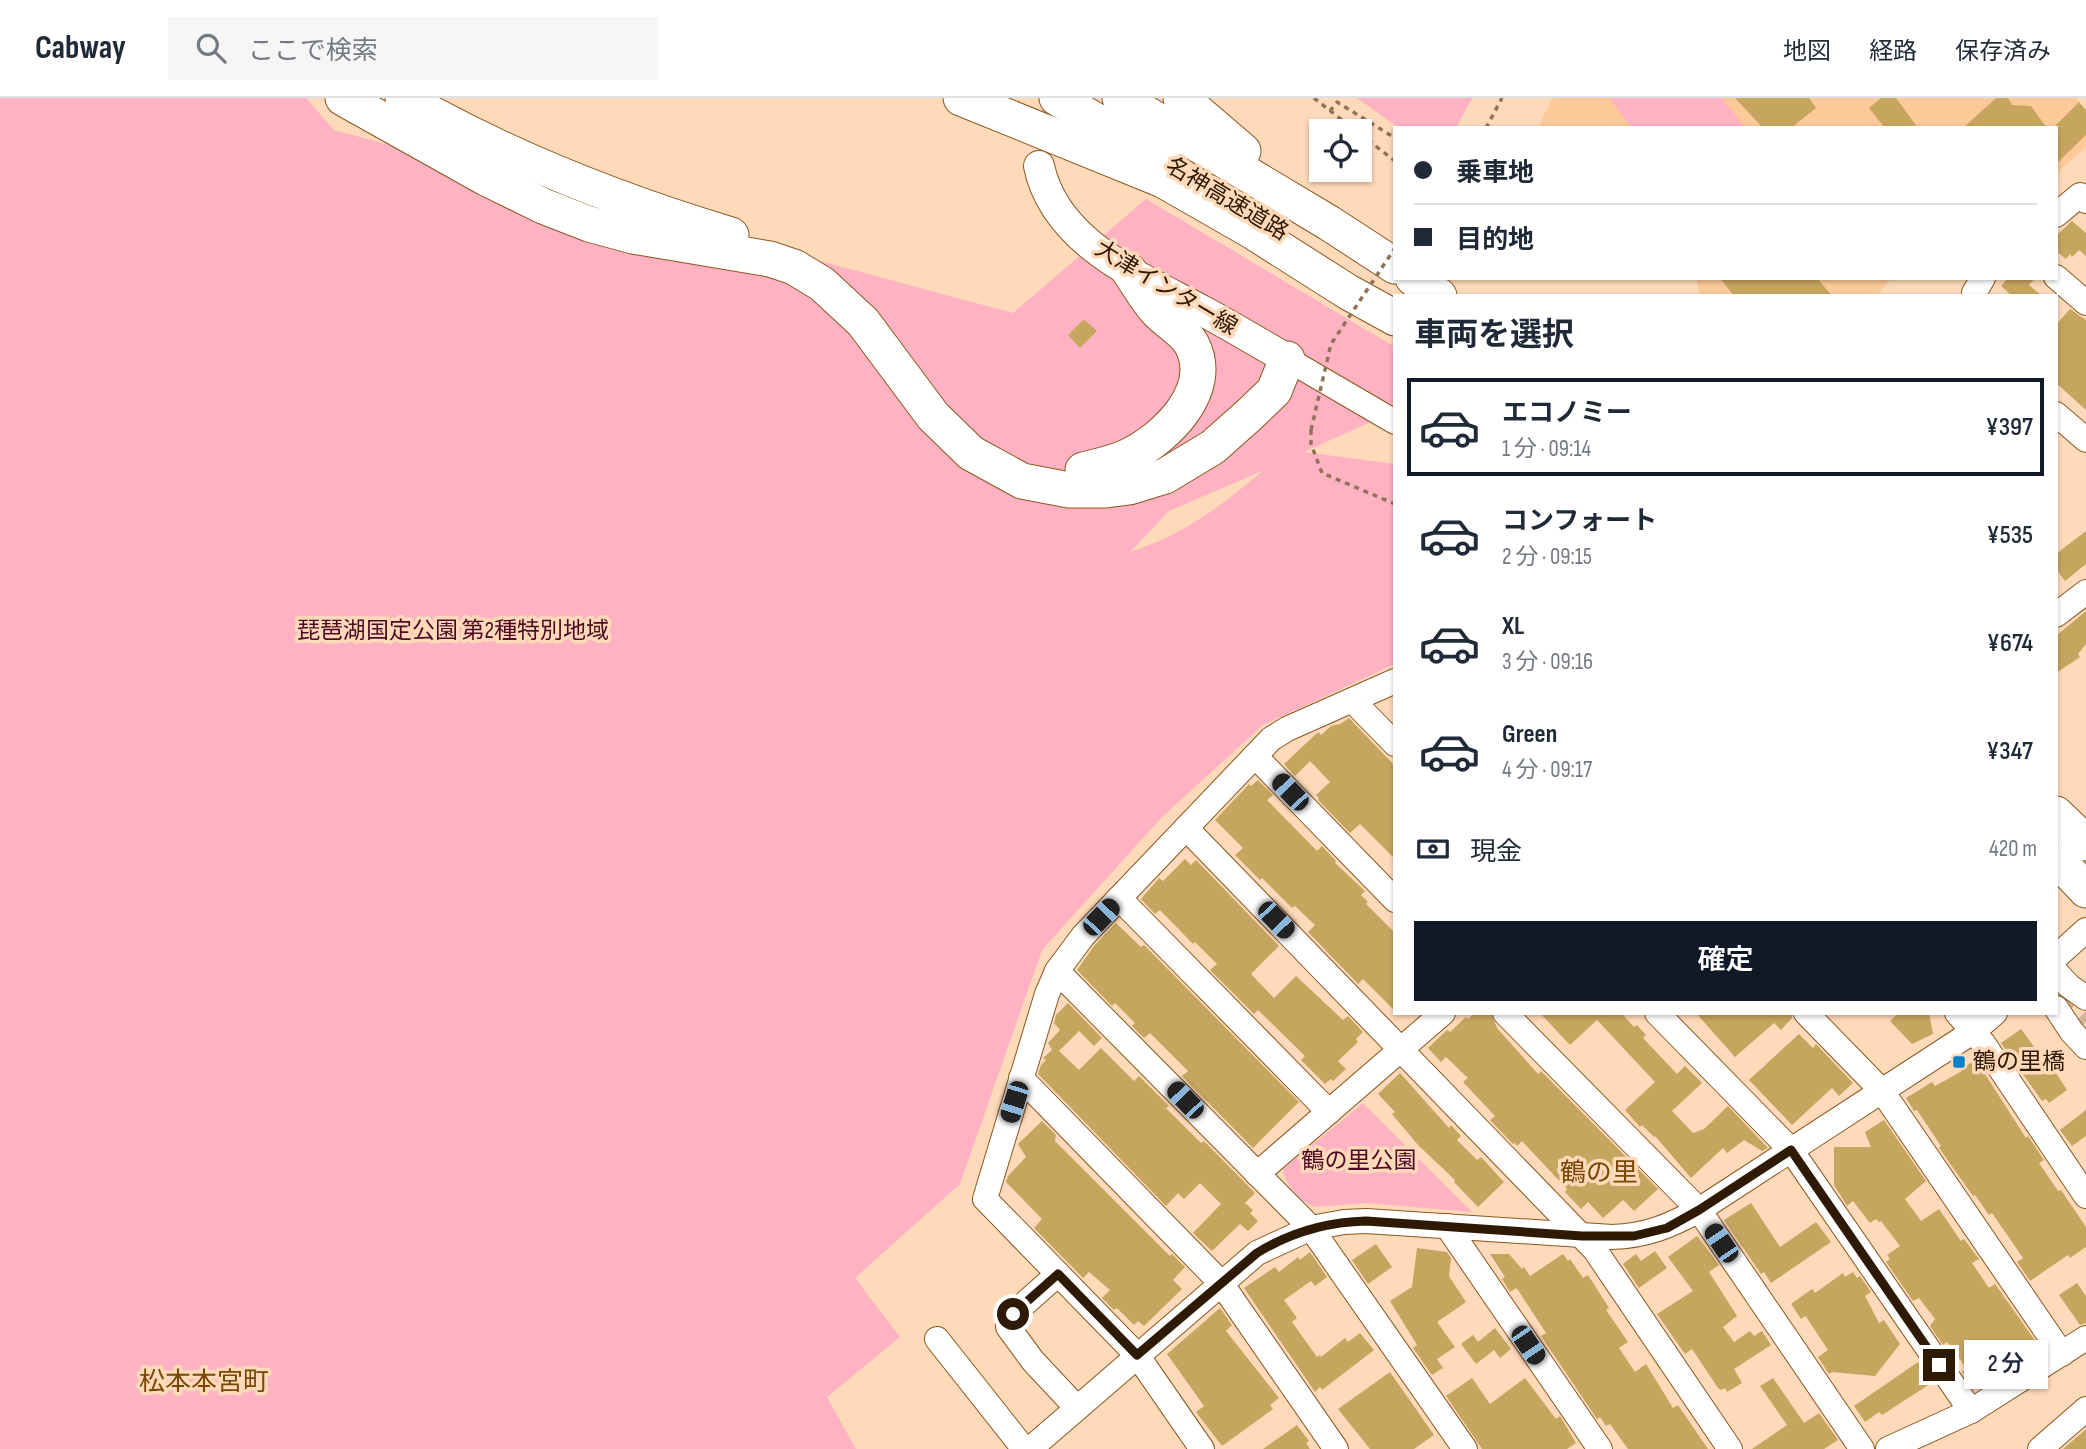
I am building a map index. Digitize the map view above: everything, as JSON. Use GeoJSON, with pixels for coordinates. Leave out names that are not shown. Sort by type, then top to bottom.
{"type":"FeatureCollection","features":[{"type":"Feature","properties":{"kind":"highway"},"geometry":{"type":"LineString","coordinates":[[343,98],[486,178],[543,206],[589,224],[633,236],[770,259],[794,267],[822,284],[863,322],[933,416],[971,453],[1023,481],[1069,490],[1106,490],[1129,487],[1165,476],[1199,457],[1249,415],[1274,391],[1287,359]]}},
{"type":"Feature","properties":{"kind":"highway"},"geometry":{"type":"LineString","coordinates":[[403,98],[548,169],[659,214],[791,253],[818,265],[851,288],[880,318],[950,411],[975,435],[1022,461],[1046,468],[1083,470],[1128,469],[1160,459],[1179,450],[1216,423],[1287,359]]}},
{"type":"Feature","properties":{"kind":"highway","name":"名神高速道路"},"geometry":{"type":"LineString","coordinates":[[1057,98],[1262,218],[1393,304]]}},
{"type":"Feature","properties":{"kind":"highway","name":"名神高速道路"},"geometry":{"type":"LineString","coordinates":[[1120,98],[1329,223],[1393,265]]}},
{"type":"Feature","properties":{"kind":"highway"},"geometry":{"type":"LineString","coordinates":[[1181,98],[1329,223]]}},
{"type":"Feature","properties":{"kind":"highway"},"geometry":{"type":"LineString","coordinates":[[976,104],[1163,180],[1393,317]]}},
{"type":"Feature","properties":{"kind":"highway"},"geometry":{"type":"LineString","coordinates":[[1083,470],[1127,457],[1164,433],[1195,389],[1199,371],[1190,341],[1157,311],[1129,271]]}},
{"type":"Feature","properties":{"kind":"highway"},"geometry":{"type":"LineString","coordinates":[[1416,280],[1436,294]]}},
{"type":"Feature","properties":{"kind":"highway"},"geometry":{"type":"LineString","coordinates":[[2058,816],[2086,844]]}},
{"type":"Feature","properties":{"kind":"highway"},"geometry":{"type":"LineString","coordinates":[[2058,860],[2086,890]]}},
{"type":"Feature","properties":{"kind":"main road","name":"大津インター線"},"geometry":{"type":"LineString","coordinates":[[1039,166],[1050,197],[1072,228],[1092,246],[1129,271],[1287,359]]}},
{"type":"Feature","properties":{"kind":"street"},"geometry":{"type":"LineString","coordinates":[[953,98],[976,104]]}},
{"type":"Feature","properties":{"kind":"street"},"geometry":{"type":"LineString","coordinates":[[2058,213],[2080,195],[2086,201]]}},
{"type":"Feature","properties":{"kind":"street"},"geometry":{"type":"LineString","coordinates":[[2058,279],[2086,303]]}},
{"type":"Feature","properties":{"kind":"street"},"geometry":{"type":"LineString","coordinates":[[1287,359],[1393,421]]}},
{"type":"Feature","properties":{"kind":"street"},"geometry":{"type":"LineString","coordinates":[[2058,416],[2086,440]]}},
{"type":"Feature","properties":{"kind":"street"},"geometry":{"type":"LineString","coordinates":[[2058,613],[2086,592]]}},
{"type":"Feature","properties":{"kind":"street"},"geometry":{"type":"LineString","coordinates":[[1202,1449],[1137,1355],[985,1199],[1021,1078],[1057,971],[1083,936],[1271,739],[1287,729],[1393,682]]}},
{"type":"Feature","properties":{"kind":"street"},"geometry":{"type":"LineString","coordinates":[[1353,701],[1393,742]]}},
{"type":"Feature","properties":{"kind":"street"},"geometry":{"type":"LineString","coordinates":[[1255,756],[1393,898]]}},
{"type":"Feature","properties":{"kind":"street"},"geometry":{"type":"LineString","coordinates":[[1186,828],[1595,1250],[1730,1449]]}},
{"type":"Feature","properties":{"kind":"street"},"geometry":{"type":"LineString","coordinates":[[1119,898],[1329,1112]]}},
{"type":"Feature","properties":{"kind":"street"},"geometry":{"type":"LineString","coordinates":[[2062,952],[2086,930]]}},
{"type":"Feature","properties":{"kind":"street"},"geometry":{"type":"LineString","coordinates":[[1057,971],[1311,1228],[1465,1449]]}},
{"type":"Feature","properties":{"kind":"street"},"geometry":{"type":"LineString","coordinates":[[2058,974],[2086,998]]}},
{"type":"Feature","properties":{"kind":"street"},"geometry":{"type":"LineString","coordinates":[[2058,1011],[2086,1047]]}},
{"type":"Feature","properties":{"kind":"street"},"geometry":{"type":"LineString","coordinates":[[1258,1174],[1441,1015]]}},
{"type":"Feature","properties":{"kind":"street"},"geometry":{"type":"LineString","coordinates":[[1508,1015],[1699,1210],[1862,1449]]}},
{"type":"Feature","properties":{"kind":"street"},"geometry":{"type":"LineString","coordinates":[[1659,1015],[1791,1150],[1971,1411]]}},
{"type":"Feature","properties":{"kind":"street"},"geometry":{"type":"LineString","coordinates":[[1808,1015],[1882,1091],[2062,1354]]}},
{"type":"Feature","properties":{"kind":"street"},"geometry":{"type":"LineString","coordinates":[[1959,1015],[1974,1031],[2086,1196]]}},
{"type":"Feature","properties":{"kind":"street"},"geometry":{"type":"LineString","coordinates":[[1030,1449],[1221,1283],[1270,1245],[1311,1228],[1366,1221],[1612,1237],[1650,1233],[1667,1228],[1699,1210],[1974,1031],[1993,1015]]}},
{"type":"Feature","properties":{"kind":"street"},"geometry":{"type":"LineString","coordinates":[[1021,1078],[1221,1283],[1336,1449]]}},
{"type":"Feature","properties":{"kind":"street"},"geometry":{"type":"LineString","coordinates":[[1447,1226],[1600,1449]]}},
{"type":"Feature","properties":{"kind":"street"},"geometry":{"type":"LineString","coordinates":[[1058,1274],[1013,1314],[1008,1327],[1033,1361],[1077,1408]]}},
{"type":"Feature","properties":{"kind":"street"},"geometry":{"type":"LineString","coordinates":[[1888,1449],[1971,1411],[2086,1338]]}},
{"type":"Feature","properties":{"kind":"street"},"geometry":{"type":"LineString","coordinates":[[937,1339],[1024,1449]]}},
{"type":"Feature","properties":{"kind":"street"},"geometry":{"type":"LineString","coordinates":[[2040,1449],[2086,1409]]}},
{"type":"Feature","properties":{"kind":"path"},"geometry":{"type":"LineString","coordinates":[[1314,98],[1340,119]]}},
{"type":"Feature","properties":{"kind":"path"},"geometry":{"type":"LineString","coordinates":[[1487,126],[1503,98]]}},
{"type":"Feature","properties":{"kind":"path"},"geometry":{"type":"LineString","coordinates":[[1330,111],[1337,102],[1393,137]]}},
{"type":"Feature","properties":{"kind":"path"},"geometry":{"type":"LineString","coordinates":[[1372,144],[1393,159]]}},
{"type":"Feature","properties":{"kind":"path"},"geometry":{"type":"LineString","coordinates":[[1393,251],[1331,344],[1311,430],[1311,444],[1322,473],[1393,503]]}},
{"type":"Feature","properties":{"kind":"shaded area"},"geometry":{"type":"Polygon","coordinates":[[[1553,98],[2076,98],[2086,110],[2086,147],[2058,172],[2058,126],[1540,126],[1553,98]]]}},
{"type":"Feature","properties":{"kind":"shaded area"},"geometry":{"type":"Polygon","coordinates":[[[1696,280],[1890,280],[1878,294],[1700,294],[1696,280]]]}},
{"type":"Feature","properties":{"kind":"green space","name":"琵琶湖国定公園 第2種特別地域"},"geometry":{"type":"Polygon","coordinates":[[[0,98],[306,98],[334,130],[1013,313],[1146,199],[1393,346],[1393,412],[1304,452],[1393,464],[1393,665],[1263,725],[1162,817],[1042,950],[960,1184],[855,1278],[900,1337],[827,1397],[856,1449],[0,1449],[0,98]],[[1262,471],[1169,511],[1130,552],[1166,538],[1216,508],[1262,471]]]}},
{"type":"Feature","properties":{"kind":"green space"},"geometry":{"type":"Polygon","coordinates":[[[1357,98],[1472,98],[1457,126],[1396,126],[1357,98]]]}},
{"type":"Feature","properties":{"kind":"green space"},"geometry":{"type":"Polygon","coordinates":[[[1609,98],[1721,98],[1744,126],[1630,126],[1609,98]]]}},
{"type":"Feature","properties":{"kind":"green space","name":"鶴の里公園"},"geometry":{"type":"Polygon","coordinates":[[[1363,1103],[1472,1212],[1366,1203],[1316,1207],[1300,1197],[1290,1186],[1283,1169],[1363,1103]]]}},
{"type":"Feature","properties":{"kind":"building"},"geometry":{"type":"Polygon","coordinates":[[[1735,98],[1809,98],[1816,108],[1794,126],[1761,126],[1735,98]]]}},
{"type":"Feature","properties":{"kind":"building"},"geometry":{"type":"Polygon","coordinates":[[[1881,98],[1896,98],[1917,126],[1883,126],[1869,108],[1881,98]]]}},
{"type":"Feature","properties":{"kind":"building"},"geometry":{"type":"Polygon","coordinates":[[[1996,98],[2008,98],[2012,105],[2031,106],[2046,126],[1965,126],[1996,98]]]}},
{"type":"Feature","properties":{"kind":"building"},"geometry":{"type":"Polygon","coordinates":[[[2079,102],[2086,110],[2086,135],[2058,162],[2058,126],[2056,125],[2079,102]]]}},
{"type":"Feature","properties":{"kind":"building"},"geometry":{"type":"Polygon","coordinates":[[[2072,221],[2086,233],[2086,256],[2079,250],[2066,259],[2058,253],[2058,234],[2072,221]]]}},
{"type":"Feature","properties":{"kind":"building"},"geometry":{"type":"Polygon","coordinates":[[[1722,280],[1819,280],[1830,294],[1732,294],[1722,280]]]}},
{"type":"Feature","properties":{"kind":"building"},"geometry":{"type":"Polygon","coordinates":[[[2006,280],[2033,280],[2029,285],[2040,294],[2010,294],[2001,286],[2006,280]]]}},
{"type":"Feature","properties":{"kind":"building"},"geometry":{"type":"Polygon","coordinates":[[[2070,309],[2086,320],[2086,410],[2058,385],[2058,323],[2070,309]]]}},
{"type":"Feature","properties":{"kind":"building"},"geometry":{"type":"Polygon","coordinates":[[[1083,320],[1097,331],[1080,348],[1068,335],[1083,320]]]}},
{"type":"Feature","properties":{"kind":"building"},"geometry":{"type":"Polygon","coordinates":[[[2086,531],[2086,564],[2065,581],[2058,572],[2058,552],[2086,531]]]}},
{"type":"Feature","properties":{"kind":"building"},"geometry":{"type":"Polygon","coordinates":[[[2086,611],[2086,644],[2078,654],[2080,657],[2058,672],[2058,634],[2086,611]]]}},
{"type":"Feature","properties":{"kind":"building"},"geometry":{"type":"Polygon","coordinates":[[[1349,718],[1393,764],[1393,857],[1360,824],[1350,833],[1318,800],[1316,795],[1330,782],[1310,761],[1295,776],[1284,764],[1318,732],[1321,735],[1331,726],[1349,718]]]}},
{"type":"Feature","properties":{"kind":"building"},"geometry":{"type":"Polygon","coordinates":[[[1258,780],[1273,795],[1267,800],[1317,851],[1322,846],[1335,863],[1365,891],[1361,895],[1368,902],[1366,904],[1393,931],[1393,1009],[1363,979],[1358,984],[1308,932],[1315,925],[1295,906],[1292,908],[1262,878],[1260,880],[1235,855],[1243,848],[1215,820],[1249,784],[1251,786],[1258,780]]]}},
{"type":"Feature","properties":{"kind":"building"},"geometry":{"type":"Polygon","coordinates":[[[1185,859],[1191,865],[1196,860],[1279,946],[1251,974],[1274,998],[1296,976],[1343,1020],[1348,1016],[1363,1032],[1356,1039],[1358,1042],[1338,1061],[1346,1069],[1333,1081],[1331,1079],[1325,1084],[1301,1060],[1305,1056],[1258,1010],[1254,1014],[1210,970],[1217,964],[1160,910],[1155,914],[1141,899],[1159,878],[1163,881],[1185,859]]]}},
{"type":"Feature","properties":{"kind":"building"},"geometry":{"type":"Polygon","coordinates":[[[1116,923],[1141,947],[1144,945],[1299,1102],[1253,1148],[1182,1076],[1188,1071],[1150,1033],[1144,1038],[1132,1026],[1135,1023],[1115,1003],[1112,1006],[1077,970],[1094,946],[1116,923]]]}},
{"type":"Feature","properties":{"kind":"building"},"geometry":{"type":"Polygon","coordinates":[[[1068,1003],[1102,1038],[1094,1046],[1079,1031],[1059,1051],[1079,1070],[1101,1048],[1134,1081],[1139,1076],[1169,1106],[1166,1108],[1201,1143],[1204,1141],[1255,1193],[1245,1203],[1253,1210],[1250,1213],[1258,1221],[1248,1231],[1240,1224],[1212,1251],[1193,1233],[1221,1204],[1200,1183],[1184,1199],[1178,1193],[1166,1206],[1038,1074],[1046,1060],[1043,1058],[1052,1050],[1048,1043],[1060,1030],[1054,1023],[1056,1015],[1068,1003]]]}},
{"type":"Feature","properties":{"kind":"building"},"geometry":{"type":"Polygon","coordinates":[[[1473,1015],[1492,1015],[1497,1028],[1538,1074],[1541,1071],[1658,1189],[1634,1211],[1623,1200],[1603,1218],[1588,1202],[1581,1209],[1565,1192],[1567,1189],[1522,1141],[1517,1146],[1513,1144],[1490,1120],[1495,1116],[1463,1082],[1468,1078],[1446,1057],[1441,1062],[1428,1048],[1447,1030],[1450,1032],[1466,1017],[1468,1019],[1473,1015]]]}},
{"type":"Feature","properties":{"kind":"building"},"geometry":{"type":"Polygon","coordinates":[[[1542,1015],[1623,1015],[1634,1027],[1637,1025],[1646,1035],[1643,1038],[1677,1074],[1685,1066],[1702,1083],[1672,1111],[1693,1133],[1704,1129],[1728,1106],[1768,1148],[1762,1151],[1744,1140],[1727,1153],[1723,1148],[1691,1178],[1655,1136],[1642,1125],[1640,1127],[1625,1110],[1655,1082],[1597,1020],[1570,1045],[1542,1015]]]}},
{"type":"Feature","properties":{"kind":"building"},"geometry":{"type":"Polygon","coordinates":[[[1698,1015],[1792,1015],[1781,1030],[1774,1023],[1735,1057],[1698,1015]]]}},
{"type":"Feature","properties":{"kind":"building"},"geometry":{"type":"Polygon","coordinates":[[[1896,1015],[1929,1015],[1933,1034],[1912,1044],[1890,1021],[1896,1015]]]}},
{"type":"Feature","properties":{"kind":"building"},"geometry":{"type":"Polygon","coordinates":[[[2021,1029],[2046,1063],[2048,1061],[2067,1090],[2049,1103],[2046,1099],[2042,1101],[2001,1043],[2021,1029]]]}},
{"type":"Feature","properties":{"kind":"building"},"geometry":{"type":"Polygon","coordinates":[[[1799,1034],[1813,1048],[1816,1044],[1853,1083],[1839,1096],[1832,1088],[1792,1125],[1749,1080],[1799,1034]]]}},
{"type":"Feature","properties":{"kind":"building"},"geometry":{"type":"Polygon","coordinates":[[[1976,1060],[2026,1138],[2028,1136],[2044,1160],[2039,1163],[2086,1227],[2086,1247],[2070,1258],[2068,1255],[2030,1281],[2017,1262],[2023,1258],[1992,1213],[1989,1215],[1975,1195],[1973,1196],[1939,1148],[1941,1146],[1917,1110],[1914,1111],[1906,1098],[1932,1082],[1935,1086],[1976,1060]]]}},
{"type":"Feature","properties":{"kind":"building"},"geometry":{"type":"Polygon","coordinates":[[[1400,1073],[1449,1128],[1451,1125],[1461,1136],[1457,1140],[1477,1160],[1481,1157],[1504,1182],[1478,1207],[1455,1180],[1418,1145],[1392,1114],[1395,1112],[1378,1094],[1400,1073]]]}},
{"type":"Feature","properties":{"kind":"building"},"geometry":{"type":"Polygon","coordinates":[[[2086,1110],[2086,1136],[2072,1146],[2060,1130],[2086,1110]]]}},
{"type":"Feature","properties":{"kind":"building"},"geometry":{"type":"Polygon","coordinates":[[[1884,1120],[1926,1181],[1905,1199],[1921,1221],[1939,1209],[1961,1241],[1964,1239],[1979,1259],[1972,1263],[1989,1288],[1995,1284],[2039,1346],[2018,1361],[2012,1353],[1970,1384],[1962,1372],[1967,1369],[1947,1342],[1943,1345],[1930,1326],[1935,1319],[1919,1298],[1913,1301],[1886,1262],[1890,1259],[1887,1255],[1900,1246],[1881,1221],[1876,1219],[1870,1223],[1853,1201],[1847,1206],[1834,1185],[1834,1147],[1871,1147],[1865,1132],[1884,1120]]]}},
{"type":"Feature","properties":{"kind":"building"},"geometry":{"type":"Polygon","coordinates":[[[1042,1121],[1056,1135],[1055,1141],[1170,1256],[1172,1254],[1185,1267],[1173,1280],[1182,1289],[1144,1326],[1138,1321],[1134,1325],[1117,1308],[1114,1310],[1102,1298],[1110,1290],[1089,1272],[1083,1278],[1034,1228],[1042,1219],[1006,1182],[1008,1176],[1026,1157],[1018,1144],[1042,1121]]]}},
{"type":"Feature","properties":{"kind":"building"},"geometry":{"type":"Polygon","coordinates":[[[1751,1203],[1780,1247],[1816,1222],[1831,1242],[1771,1283],[1764,1272],[1761,1274],[1724,1220],[1751,1203]]]}},
{"type":"Feature","properties":{"kind":"building"},"geometry":{"type":"Polygon","coordinates":[[[1697,1236],[1719,1265],[1709,1272],[1737,1316],[1723,1327],[1734,1342],[1750,1331],[1754,1336],[1762,1331],[1771,1345],[1734,1369],[1742,1383],[1727,1392],[1725,1388],[1718,1388],[1692,1349],[1685,1354],[1657,1314],[1693,1291],[1668,1257],[1697,1236]]]}},
{"type":"Feature","properties":{"kind":"building"},"geometry":{"type":"Polygon","coordinates":[[[1376,1244],[1392,1267],[1368,1284],[1352,1260],[1376,1244]]]}},
{"type":"Feature","properties":{"kind":"building"},"geometry":{"type":"Polygon","coordinates":[[[1417,1248],[1447,1252],[1451,1258],[1449,1276],[1466,1302],[1437,1322],[1455,1347],[1437,1359],[1443,1368],[1432,1375],[1413,1348],[1417,1345],[1390,1301],[1412,1287],[1417,1248]]]}},
{"type":"Feature","properties":{"kind":"building"},"geometry":{"type":"Polygon","coordinates":[[[1655,1251],[1667,1268],[1639,1288],[1623,1264],[1636,1254],[1641,1261],[1655,1251]]]}},
{"type":"Feature","properties":{"kind":"building"},"geometry":{"type":"Polygon","coordinates":[[[1310,1252],[1327,1277],[1315,1286],[1311,1281],[1284,1300],[1297,1318],[1292,1322],[1317,1357],[1321,1357],[1345,1338],[1348,1342],[1360,1333],[1374,1350],[1322,1390],[1320,1387],[1315,1392],[1244,1288],[1275,1267],[1279,1272],[1298,1257],[1300,1260],[1310,1252]]]}},
{"type":"Feature","properties":{"kind":"building"},"geometry":{"type":"Polygon","coordinates":[[[1490,1254],[1509,1254],[1530,1276],[1563,1254],[1568,1261],[1570,1259],[1583,1278],[1588,1275],[1609,1308],[1606,1310],[1628,1342],[1619,1348],[1635,1372],[1646,1364],[1673,1408],[1678,1405],[1708,1449],[1628,1449],[1610,1424],[1606,1426],[1600,1417],[1597,1419],[1541,1336],[1546,1333],[1518,1290],[1516,1288],[1510,1292],[1502,1279],[1505,1277],[1490,1254]]]}},
{"type":"Feature","properties":{"kind":"building"},"geometry":{"type":"Polygon","coordinates":[[[1853,1272],[1857,1278],[1860,1276],[1871,1292],[1865,1296],[1879,1323],[1884,1320],[1900,1344],[1875,1376],[1832,1372],[1829,1374],[1818,1357],[1828,1350],[1807,1318],[1805,1316],[1801,1319],[1791,1304],[1812,1289],[1815,1293],[1843,1273],[1845,1277],[1853,1272]]]}},
{"type":"Feature","properties":{"kind":"building"},"geometry":{"type":"Polygon","coordinates":[[[2077,1283],[2086,1296],[2086,1323],[2080,1325],[2059,1295],[2077,1283]]]}},
{"type":"Feature","properties":{"kind":"building"},"geometry":{"type":"Polygon","coordinates":[[[1220,1308],[1232,1325],[1226,1331],[1279,1398],[1270,1405],[1273,1409],[1222,1446],[1196,1412],[1204,1406],[1167,1354],[1220,1308]]]}},
{"type":"Feature","properties":{"kind":"building"},"geometry":{"type":"Polygon","coordinates":[[[1495,1328],[1511,1349],[1500,1358],[1494,1350],[1476,1364],[1461,1344],[1473,1335],[1478,1342],[1495,1328]]]}},
{"type":"Feature","properties":{"kind":"building"},"geometry":{"type":"Polygon","coordinates":[[[1918,1362],[1933,1382],[1882,1415],[1879,1412],[1865,1422],[1854,1406],[1918,1362]]]}},
{"type":"Feature","properties":{"kind":"building"},"geometry":{"type":"Polygon","coordinates":[[[1390,1372],[1434,1435],[1414,1449],[1370,1449],[1338,1409],[1390,1372]]]}},
{"type":"Feature","properties":{"kind":"building"},"geometry":{"type":"Polygon","coordinates":[[[1472,1378],[1490,1404],[1525,1378],[1556,1419],[1560,1416],[1576,1443],[1567,1449],[1482,1449],[1446,1396],[1472,1378]]]}},
{"type":"Feature","properties":{"kind":"building"},"geometry":{"type":"Polygon","coordinates":[[[1773,1378],[1804,1423],[1819,1413],[1838,1440],[1824,1449],[1752,1449],[1787,1425],[1760,1386],[1773,1378]]]}},
{"type":"Feature","properties":{"kind":"building"},"geometry":{"type":"Polygon","coordinates":[[[1297,1425],[1309,1441],[1306,1443],[1310,1449],[1263,1449],[1297,1425]]]}},
{"type":"Feature","properties":{"kind":"building"},"geometry":{"type":"Polygon","coordinates":[[[2085,1430],[2086,1449],[2063,1449],[2085,1430]]]}},
{"type":"Feature","properties":{"kind":"tunnel"},"geometry":{"type":"LineString","coordinates":[[2058,992],[2086,1022]]}},
{"type":"Feature","properties":{"kind":"place","name":"鶴の里橋"},"geometry":{"type":"Point","coordinates":[1959,1062]}},
{"type":"Feature","properties":{"kind":"district","name":"鶴の里"},"geometry":{"type":"Point","coordinates":[1599,1173]}},
{"type":"Feature","properties":{"kind":"district","name":"松本本宮町"},"geometry":{"type":"Point","coordinates":[204,1382]}},
{"type":"Feature","properties":{"kind":"route"},"geometry":{"type":"LineString","coordinates":[[1013,1314],[1058,1274],[1137,1355],[1257,1253],[1311,1228],[1366,1221],[1582,1236],[1634,1236],[1667,1228],[1791,1150],[1939,1365]]}}]}
